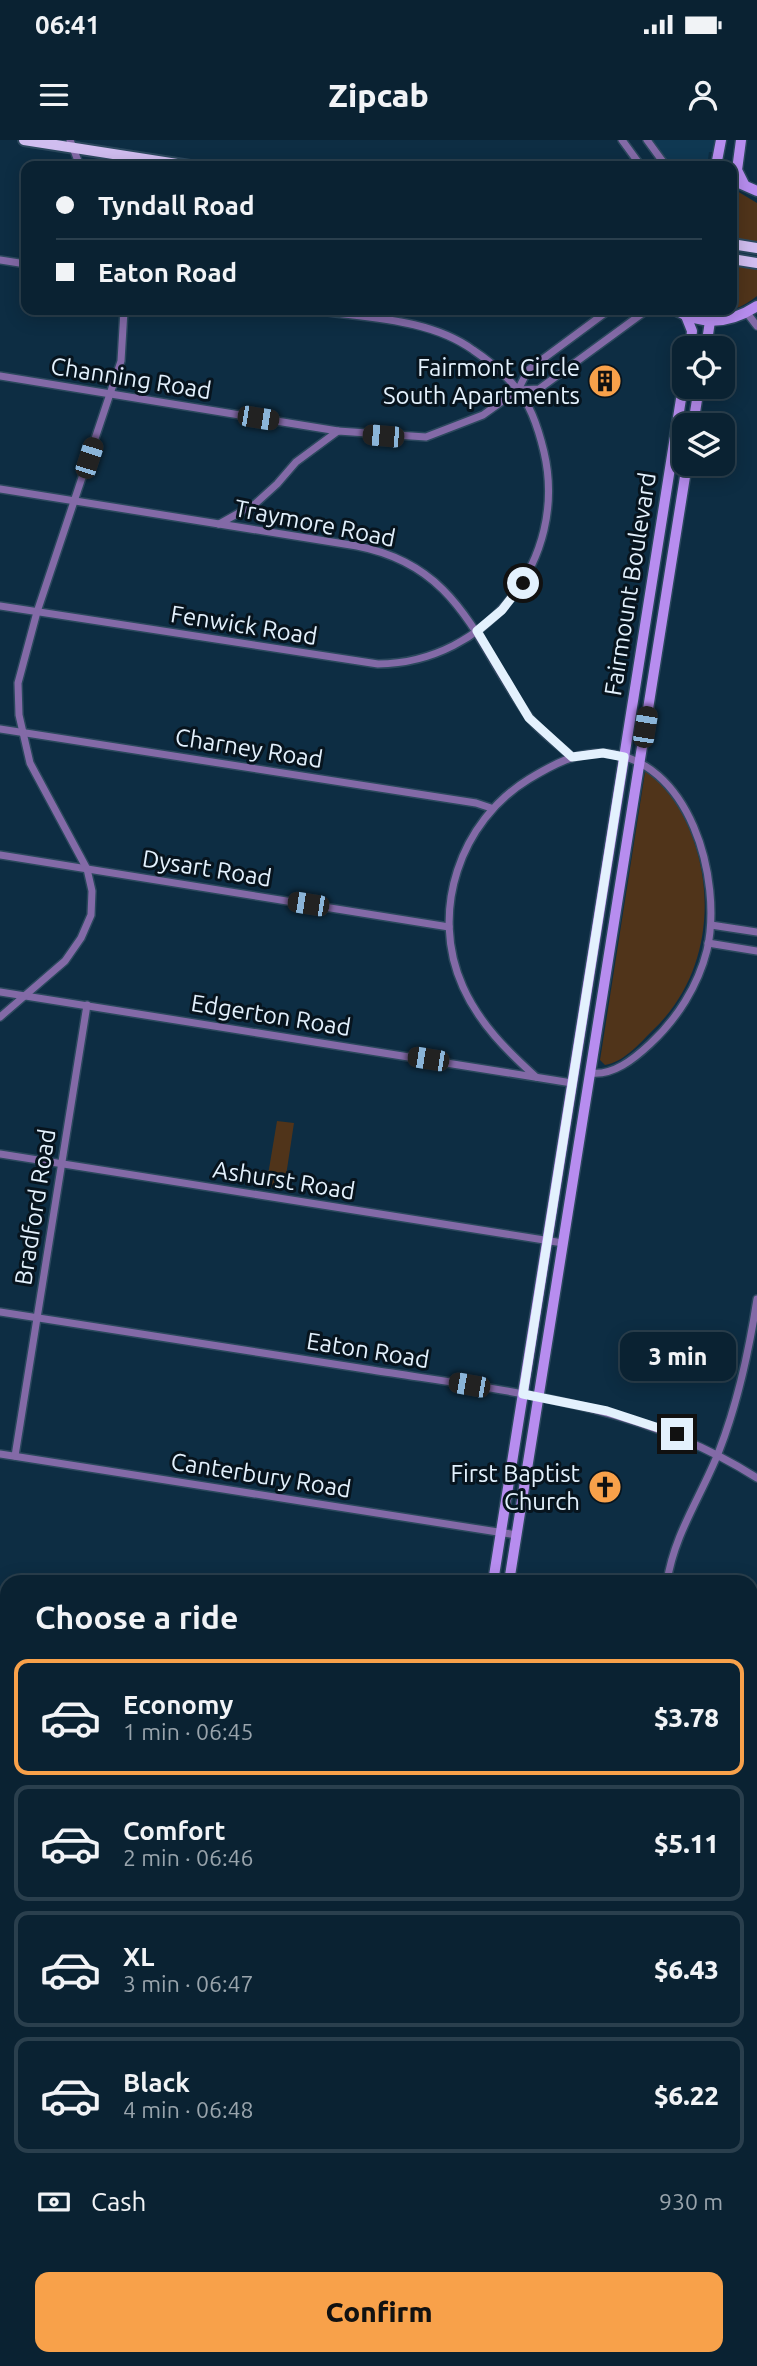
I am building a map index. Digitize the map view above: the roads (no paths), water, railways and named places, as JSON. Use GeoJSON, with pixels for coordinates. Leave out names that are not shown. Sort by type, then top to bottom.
{"type":"FeatureCollection","features":[{"type":"Feature","properties":{"kind":"main road"},"geometry":{"type":"LineString","coordinates":[[24,140],[73,143],[165,161]]}},
{"type":"Feature","properties":{"kind":"main road"},"geometry":{"type":"LineString","coordinates":[[717,161],[721,140]]}},
{"type":"Feature","properties":{"kind":"main road"},"geometry":{"type":"LineString","coordinates":[[741,140],[737,170],[744,184]]}},
{"type":"Feature","properties":{"kind":"main road"},"geometry":{"type":"LineString","coordinates":[[737,182],[757,191]]}},
{"type":"Feature","properties":{"kind":"main road"},"geometry":{"type":"LineString","coordinates":[[737,245],[757,248]]}},
{"type":"Feature","properties":{"kind":"main road"},"geometry":{"type":"LineString","coordinates":[[737,260],[757,264]]}},
{"type":"Feature","properties":{"kind":"main road"},"geometry":{"type":"LineString","coordinates":[[686,316],[710,321],[747,313],[757,306]]}},
{"type":"Feature","properties":{"kind":"main road"},"geometry":{"type":"LineString","coordinates":[[686,316],[691,336]]}},
{"type":"Feature","properties":{"kind":"main road"},"geometry":{"type":"LineString","coordinates":[[708,336],[710,321]]}},
{"type":"Feature","properties":{"kind":"main road","name":"Fairmount Boulevard"},"geometry":{"type":"LineString","coordinates":[[494,1575],[681,399]]}},
{"type":"Feature","properties":{"kind":"main road","name":"Fairmount Boulevard"},"geometry":{"type":"LineString","coordinates":[[510,1575],[685,476]]}},
{"type":"Feature","properties":{"kind":"main road"},"geometry":{"type":"LineString","coordinates":[[495,1567],[512,1568]]}},
{"type":"Feature","properties":{"kind":"street"},"geometry":{"type":"LineString","coordinates":[[622,140],[637,161]]}},
{"type":"Feature","properties":{"kind":"street"},"geometry":{"type":"LineString","coordinates":[[647,140],[662,161]]}},
{"type":"Feature","properties":{"kind":"street"},"geometry":{"type":"LineString","coordinates":[[73,143],[78,161]]}},
{"type":"Feature","properties":{"kind":"street"},"geometry":{"type":"LineString","coordinates":[[0,260],[21,263]]}},
{"type":"Feature","properties":{"kind":"street"},"geometry":{"type":"LineString","coordinates":[[747,313],[757,326]]}},
{"type":"Feature","properties":{"kind":"street"},"geometry":{"type":"LineString","coordinates":[[0,1017],[22,995],[65,961],[81,938],[93,904],[88,869],[38,782],[22,732],[18,683],[37,612],[124,347],[124,315]]}},
{"type":"Feature","properties":{"kind":"street"},"geometry":{"type":"LineString","coordinates":[[345,315],[421,327],[444,334],[471,348],[518,390],[539,389],[640,315]]}},
{"type":"Feature","properties":{"kind":"street"},"geometry":{"type":"LineString","coordinates":[[518,390],[528,370],[602,315]]}},
{"type":"Feature","properties":{"kind":"street","name":"Channing Road"},"geometry":{"type":"LineString","coordinates":[[0,376],[338,431],[426,436],[483,415],[518,390]]}},
{"type":"Feature","properties":{"kind":"street","name":"Fenwick Road"},"geometry":{"type":"LineString","coordinates":[[0,606],[378,664],[432,655],[477,631],[502,610],[523,583],[540,546],[547,516],[548,480],[543,448],[518,390]]}},
{"type":"Feature","properties":{"kind":"street"},"geometry":{"type":"LineString","coordinates":[[219,524],[255,504],[278,484],[296,462],[338,431]]}},
{"type":"Feature","properties":{"kind":"street","name":"Traymore Road"},"geometry":{"type":"LineString","coordinates":[[0,489],[357,546],[392,555],[425,572],[459,604],[529,718],[572,757]]}},
{"type":"Feature","properties":{"kind":"street","name":"Charney Road"},"geometry":{"type":"LineString","coordinates":[[0,729],[476,803],[491,808]]}},
{"type":"Feature","properties":{"kind":"street"},"geometry":{"type":"LineString","coordinates":[[536,1077],[508,1051],[472,1004],[457,971],[449,927],[452,893],[458,866],[491,808],[518,786],[572,757],[603,753],[639,762],[669,788],[696,832],[709,880],[711,925],[708,943],[690,993],[667,1027],[647,1048],[620,1066],[606,1072],[590,1073]]}},
{"type":"Feature","properties":{"kind":"street","name":"Dysart Road"},"geometry":{"type":"LineString","coordinates":[[0,855],[449,927]]}},
{"type":"Feature","properties":{"kind":"street"},"geometry":{"type":"LineString","coordinates":[[711,925],[757,932]]}},
{"type":"Feature","properties":{"kind":"street"},"geometry":{"type":"LineString","coordinates":[[708,943],[757,951]]}},
{"type":"Feature","properties":{"kind":"street","name":"Edgerton Road"},"geometry":{"type":"LineString","coordinates":[[0,992],[572,1083]]}},
{"type":"Feature","properties":{"kind":"street","name":"Bradford Road"},"geometry":{"type":"LineString","coordinates":[[15,1456],[87,1005]]}},
{"type":"Feature","properties":{"kind":"street","name":"Ashurst Road"},"geometry":{"type":"LineString","coordinates":[[0,1154],[563,1243]]}},
{"type":"Feature","properties":{"kind":"street"},"geometry":{"type":"LineString","coordinates":[[669,1575],[684,1524],[718,1452],[738,1394],[757,1299]]}},
{"type":"Feature","properties":{"kind":"street","name":"Eaton Road"},"geometry":{"type":"LineString","coordinates":[[0,1312],[523,1394],[607,1411],[677,1434],[718,1452],[757,1478]]}},
{"type":"Feature","properties":{"kind":"street","name":"Canterbury Road"},"geometry":{"type":"LineString","coordinates":[[0,1454],[517,1535]]}},
{"type":"Feature","properties":{"kind":"place","name":"Fairmont Circle South Apartments"},"geometry":{"type":"Point","coordinates":[605,381]}},
{"type":"Feature","properties":{"kind":"place","name":"First Baptist Church"},"geometry":{"type":"Point","coordinates":[605,1487]}}]}
